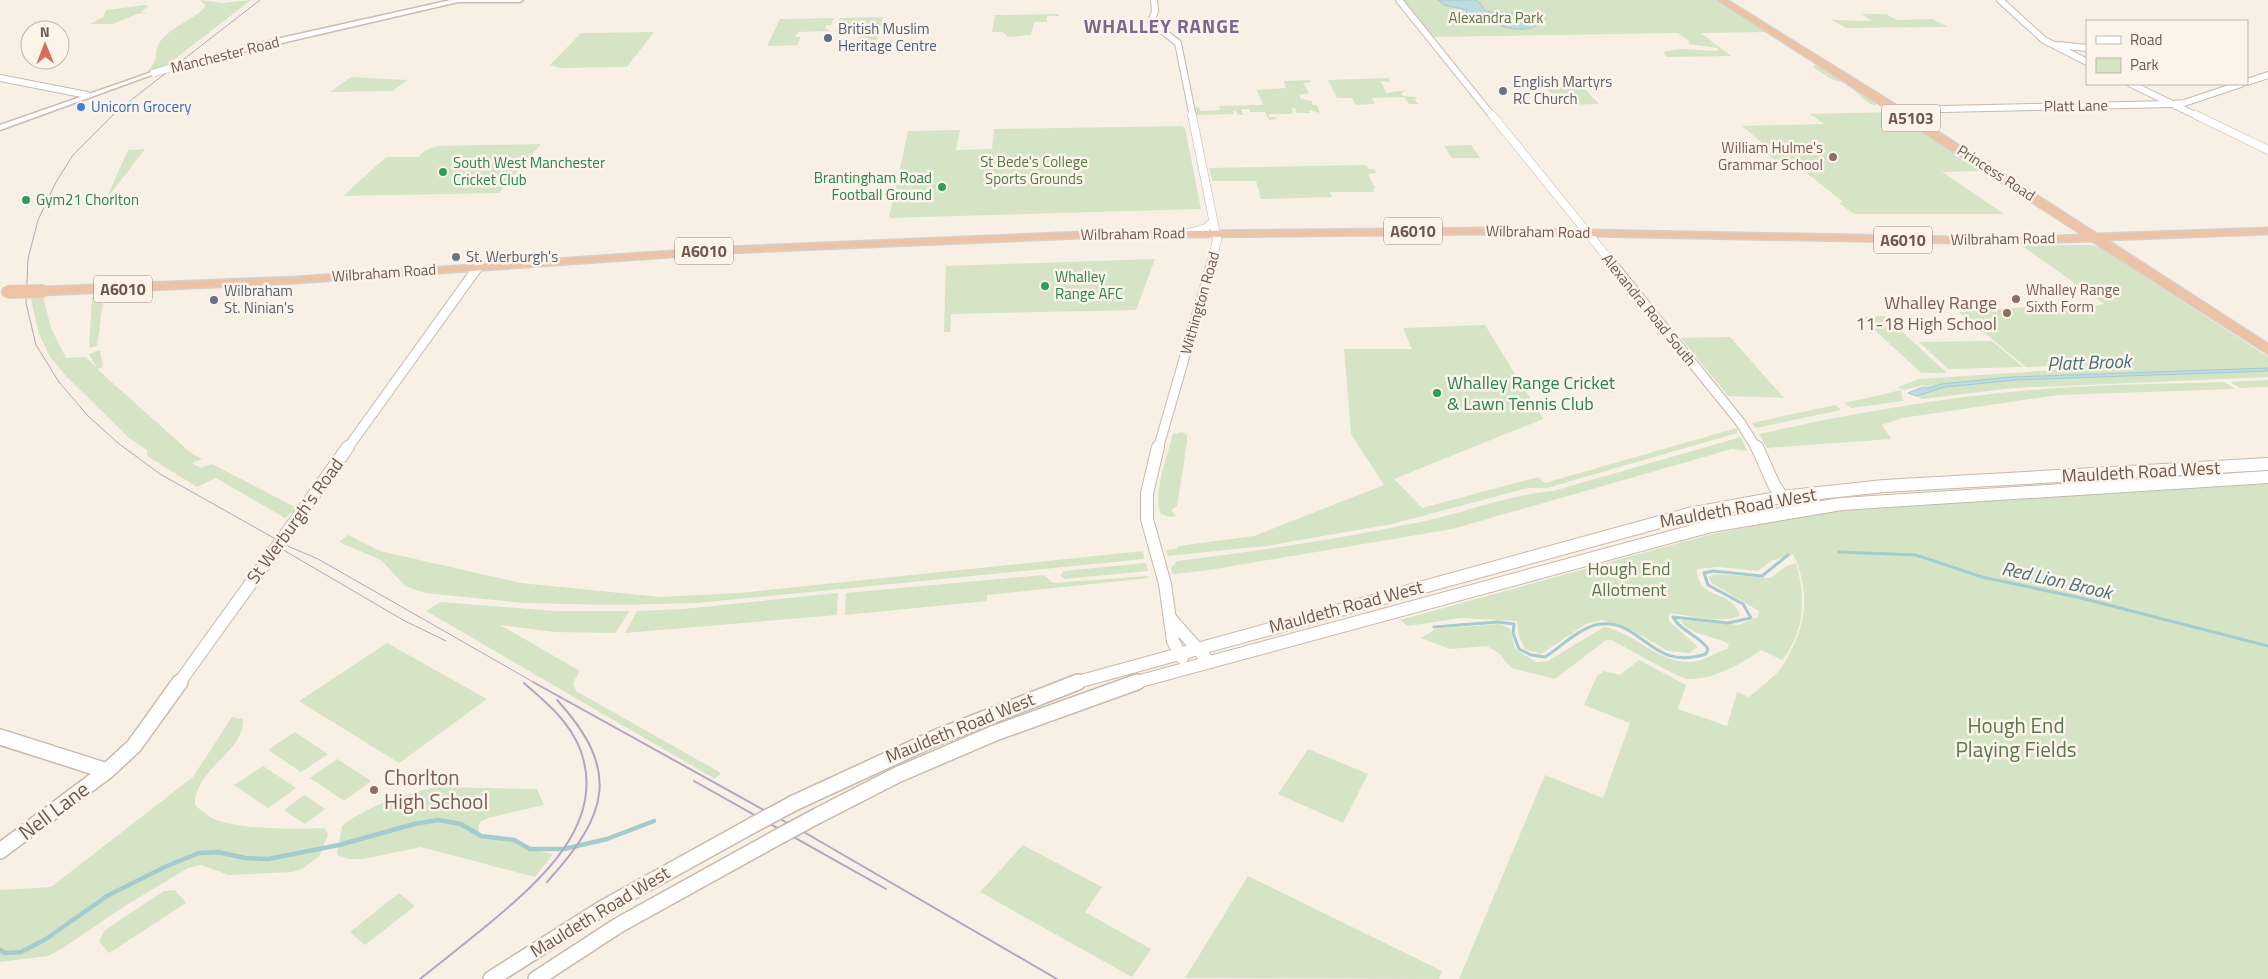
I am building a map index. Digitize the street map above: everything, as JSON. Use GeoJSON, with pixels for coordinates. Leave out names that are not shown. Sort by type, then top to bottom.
{"type":"FeatureCollection","features":[{"type":"Feature","properties":{"kind":"highway","name":"Princess Road"},"geometry":{"type":"LineString","coordinates":[[1722,0],[1903,110],[2103,239],[2268,340]]}},
{"type":"Feature","properties":{"kind":"highway","name":"Princess Road"},"geometry":{"type":"LineString","coordinates":[[1728,0],[1814,50],[1903,110],[2103,239],[2268,350]]}},
{"type":"Feature","properties":{"kind":"highway","name":"Wilbraham Road"},"geometry":{"type":"LineString","coordinates":[[3,292],[222,284],[865,242],[1188,233],[1214,227],[2020,240],[2103,239]]}},
{"type":"Feature","properties":{"kind":"highway","name":"A6010"},"geometry":{"type":"LineString","coordinates":[[2103,239],[2268,231]]}},
{"type":"Feature","properties":{"kind":"highway","name":"A6010"},"geometry":{"type":"LineString","coordinates":[[2103,239],[2268,235]]}},
{"type":"Feature","properties":{"kind":"main road"},"geometry":{"type":"LineString","coordinates":[[457,0],[468,2]]}},
{"type":"Feature","properties":{"kind":"main road","name":"Manchester Road"},"geometry":{"type":"LineString","coordinates":[[0,128],[88,95],[187,63],[457,0]]}},
{"type":"Feature","properties":{"kind":"main road"},"geometry":{"type":"LineString","coordinates":[[445,3],[520,0]]}},
{"type":"Feature","properties":{"kind":"street","name":"Withington Road"},"geometry":{"type":"LineString","coordinates":[[1154,0],[1155,11],[1151,22],[1178,43],[1185,90],[1217,241],[1153,465],[1147,493],[1146,512],[1156,559],[1165,585],[1171,636],[1178,653],[1189,667]]}},
{"type":"Feature","properties":{"kind":"street","name":"Alexandra Road South"},"geometry":{"type":"LineString","coordinates":[[1399,0],[1740,422],[1755,444],[1782,497],[1793,510]]}},
{"type":"Feature","properties":{"kind":"street"},"geometry":{"type":"LineString","coordinates":[[2000,0],[2051,44],[2086,62]]}},
{"type":"Feature","properties":{"kind":"street"},"geometry":{"type":"LineString","coordinates":[[2051,44],[2086,48]]}},
{"type":"Feature","properties":{"kind":"street"},"geometry":{"type":"LineString","coordinates":[[2252,72],[2268,74]]}},
{"type":"Feature","properties":{"kind":"street"},"geometry":{"type":"LineString","coordinates":[[2248,82],[2268,74]]}},
{"type":"Feature","properties":{"kind":"street"},"geometry":{"type":"LineString","coordinates":[[0,78],[88,95]]}},
{"type":"Feature","properties":{"kind":"street"},"geometry":{"type":"LineString","coordinates":[[2133,85],[2268,150]]}},
{"type":"Feature","properties":{"kind":"street","name":"Platt Lane"},"geometry":{"type":"LineString","coordinates":[[1903,110],[2174,104],[2184,103],[2238,85]]}},
{"type":"Feature","properties":{"kind":"street","name":"St Werburgh's Road"},"geometry":{"type":"LineString","coordinates":[[107,772],[144,732],[478,266]]}},
{"type":"Feature","properties":{"kind":"street","name":"Mauldeth Road West"},"geometry":{"type":"LineString","coordinates":[[491,979],[602,908],[753,825],[875,763],[994,712],[1080,681],[1656,522],[1782,497],[1884,486],[2268,464]]}},
{"type":"Feature","properties":{"kind":"street","name":"Mauldeth Road West"},"geometry":{"type":"LineString","coordinates":[[536,979],[619,925],[778,837],[896,775],[995,733],[1132,683],[1655,539],[1793,510],[1944,496],[2268,477]]}},
{"type":"Feature","properties":{"kind":"street"},"geometry":{"type":"LineString","coordinates":[[1170,618],[1209,662]]}},
{"type":"Feature","properties":{"kind":"street"},"geometry":{"type":"LineString","coordinates":[[0,737],[107,772]]}},
{"type":"Feature","properties":{"kind":"street","name":"Nell Lane"},"geometry":{"type":"LineString","coordinates":[[0,851],[107,772]]}},
{"type":"Feature","properties":{"kind":"green space"},"geometry":{"type":"Polygon","coordinates":[[[200,0],[222,3],[251,0],[162,69],[146,73],[154,63],[159,43],[163,38],[205,8],[205,5],[200,0]]]}},
{"type":"Feature","properties":{"kind":"green space","name":"Alexandra Park"},"geometry":{"type":"Polygon","coordinates":[[[1403,0],[1717,0],[1770,32],[1701,33],[1731,56],[1667,57],[1663,52],[1681,49],[1717,51],[1718,48],[1688,44],[1689,41],[1678,33],[1433,37],[1403,0]]]}},
{"type":"Feature","properties":{"kind":"green space"},"geometry":{"type":"Polygon","coordinates":[[[149,6],[140,12],[148,12],[137,14],[113,24],[90,24],[103,17],[106,10],[149,6]]]}},
{"type":"Feature","properties":{"kind":"green space"},"geometry":{"type":"Polygon","coordinates":[[[1059,14],[1059,16],[1047,16],[1047,22],[1034,22],[1031,35],[1008,37],[1003,32],[992,32],[995,15],[1059,14]]]}},
{"type":"Feature","properties":{"kind":"green space"},"geometry":{"type":"Polygon","coordinates":[[[1862,14],[1886,14],[1897,20],[1932,19],[1948,27],[1846,28],[1832,20],[1872,21],[1862,14]]]}},
{"type":"Feature","properties":{"kind":"green space"},"geometry":{"type":"Polygon","coordinates":[[[883,17],[877,40],[858,42],[862,31],[834,31],[839,29],[841,25],[837,25],[840,18],[883,17]]]}},
{"type":"Feature","properties":{"kind":"green space"},"geometry":{"type":"Polygon","coordinates":[[[834,18],[831,25],[826,25],[825,29],[829,29],[828,31],[798,32],[795,37],[801,37],[797,45],[807,45],[767,46],[780,19],[834,18]]]}},
{"type":"Feature","properties":{"kind":"green space"},"geometry":{"type":"Polygon","coordinates":[[[654,32],[627,67],[560,68],[550,65],[581,33],[654,32]]]}},
{"type":"Feature","properties":{"kind":"green space"},"geometry":{"type":"Polygon","coordinates":[[[1811,59],[1876,101],[1876,106],[1868,103],[1846,85],[1848,84],[1831,79],[1812,66],[1816,66],[1811,59]]]}},
{"type":"Feature","properties":{"kind":"green space"},"geometry":{"type":"Polygon","coordinates":[[[1537,75],[1548,87],[1583,87],[1599,104],[1562,105],[1535,76],[1537,75]]]}},
{"type":"Feature","properties":{"kind":"green space"},"geometry":{"type":"Polygon","coordinates":[[[351,77],[407,80],[393,91],[330,92],[351,77]]]}},
{"type":"Feature","properties":{"kind":"green space"},"geometry":{"type":"Polygon","coordinates":[[[1388,78],[1391,82],[1381,82],[1386,93],[1407,90],[1401,93],[1403,96],[1415,97],[1417,99],[1414,99],[1418,104],[1409,104],[1404,97],[1372,98],[1375,104],[1356,105],[1352,98],[1337,98],[1328,80],[1388,78]]]}},
{"type":"Feature","properties":{"kind":"green space"},"geometry":{"type":"Polygon","coordinates":[[[1310,80],[1311,82],[1303,83],[1309,93],[1299,95],[1301,99],[1312,101],[1312,105],[1317,105],[1320,113],[1309,110],[1310,113],[1297,113],[1295,108],[1292,108],[1293,113],[1291,114],[1269,114],[1270,117],[1276,117],[1277,119],[1269,120],[1265,112],[1250,112],[1249,109],[1241,109],[1243,115],[1238,115],[1236,111],[1233,111],[1234,114],[1196,115],[1195,108],[1199,107],[1201,111],[1220,110],[1219,106],[1263,105],[1257,90],[1286,88],[1284,81],[1310,80]]]}},
{"type":"Feature","properties":{"kind":"green space","name":"William Hulme's Grammar School"},"geometry":{"type":"Polygon","coordinates":[[[1893,112],[1983,171],[1942,172],[2004,214],[1854,214],[1839,203],[1843,202],[1793,162],[1777,162],[1759,148],[1767,147],[1742,126],[1824,124],[1810,114],[1893,112]]]}},
{"type":"Feature","properties":{"kind":"green space","name":"St Bede's College Sports Grounds"},"geometry":{"type":"Polygon","coordinates":[[[1182,126],[1185,128],[1201,209],[889,218],[908,131],[960,130],[956,150],[992,149],[994,129],[1182,126]]]}},
{"type":"Feature","properties":{"kind":"green space","name":"South West Manchester Cricket Club"},"geometry":{"type":"Polygon","coordinates":[[[541,144],[499,193],[343,196],[386,157],[419,157],[424,151],[437,146],[541,144]]]}},
{"type":"Feature","properties":{"kind":"green space"},"geometry":{"type":"Polygon","coordinates":[[[1471,145],[1480,158],[1452,158],[1444,146],[1471,145]]]}},
{"type":"Feature","properties":{"kind":"green space"},"geometry":{"type":"Polygon","coordinates":[[[145,149],[108,197],[107,197],[128,150],[145,149]]]}},
{"type":"Feature","properties":{"kind":"green space"},"geometry":{"type":"Polygon","coordinates":[[[1366,165],[1377,173],[1368,174],[1375,188],[1373,189],[1374,192],[1330,192],[1332,197],[1261,199],[1256,181],[1212,181],[1209,168],[1366,165]]]}},
{"type":"Feature","properties":{"kind":"green space"},"geometry":{"type":"Polygon","coordinates":[[[2021,245],[2092,245],[2101,248],[2268,357],[2268,368],[2012,377],[1941,384],[1929,387],[1923,385],[1903,390],[1898,387],[1919,379],[2056,370],[2051,366],[2026,367],[1959,312],[2027,307],[2055,313],[2104,304],[2021,245]]]}},
{"type":"Feature","properties":{"kind":"green space","name":"Whalley Range AFC"},"geometry":{"type":"Polygon","coordinates":[[[1155,259],[1136,310],[951,314],[950,332],[944,332],[946,266],[1155,259]]]}},
{"type":"Feature","properties":{"kind":"green space"},"geometry":{"type":"Polygon","coordinates":[[[104,295],[97,346],[89,348],[92,297],[104,295]]]}},
{"type":"Feature","properties":{"kind":"green space"},"geometry":{"type":"Polygon","coordinates":[[[43,296],[51,328],[66,358],[86,357],[96,367],[89,354],[100,350],[103,367],[97,369],[191,453],[202,459],[192,463],[201,468],[212,464],[297,508],[285,518],[216,478],[197,487],[147,456],[147,450],[129,438],[67,377],[50,357],[39,334],[31,299],[32,297],[43,296]]]}},
{"type":"Feature","properties":{"kind":"green space"},"geometry":{"type":"Polygon","coordinates":[[[1885,316],[1947,373],[1921,373],[1861,317],[1885,316]]]}},
{"type":"Feature","properties":{"kind":"green space","name":"Whalley Range Cricket & Lawn Tennis Club"},"geometry":{"type":"Polygon","coordinates":[[[1485,325],[1543,419],[1394,479],[1422,508],[1538,477],[1545,483],[1737,428],[1737,433],[1547,488],[1528,488],[1392,524],[1266,546],[1168,556],[1166,550],[1176,549],[1178,546],[1254,536],[1384,485],[1351,434],[1344,349],[1412,349],[1403,328],[1485,325]]]}},
{"type":"Feature","properties":{"kind":"green space"},"geometry":{"type":"Polygon","coordinates":[[[1730,337],[1784,398],[1728,396],[1681,338],[1730,337]]]}},
{"type":"Feature","properties":{"kind":"green space"},"geometry":{"type":"Polygon","coordinates":[[[1992,341],[2023,367],[1948,369],[1919,342],[1992,341]]]}},
{"type":"Feature","properties":{"kind":"green space"},"geometry":{"type":"Polygon","coordinates":[[[2268,371],[2268,377],[2013,388],[1922,399],[1917,396],[1945,387],[2016,380],[2268,371]]]}},
{"type":"Feature","properties":{"kind":"green space"},"geometry":{"type":"Polygon","coordinates":[[[2268,380],[2268,387],[2240,388],[2230,382],[2268,380]]]}},
{"type":"Feature","properties":{"kind":"green space"},"geometry":{"type":"Polygon","coordinates":[[[2224,382],[2235,389],[2058,395],[1902,418],[1882,425],[1891,439],[1767,448],[1759,434],[1870,412],[1983,395],[2079,387],[2224,382]]]}},
{"type":"Feature","properties":{"kind":"green space"},"geometry":{"type":"Polygon","coordinates":[[[1901,390],[1903,401],[1851,408],[1845,403],[1901,390]]]}},
{"type":"Feature","properties":{"kind":"green space"},"geometry":{"type":"Polygon","coordinates":[[[1835,405],[1841,410],[1756,428],[1752,423],[1835,405]]]}},
{"type":"Feature","properties":{"kind":"green space"},"geometry":{"type":"Polygon","coordinates":[[[1182,432],[1187,435],[1187,442],[1177,506],[1171,510],[1176,516],[1169,517],[1161,514],[1158,497],[1173,434],[1182,432]]]}},
{"type":"Feature","properties":{"kind":"green space"},"geometry":{"type":"Polygon","coordinates":[[[1741,437],[1747,451],[1732,449],[1452,529],[1209,570],[1173,574],[1171,568],[1177,561],[1330,539],[1437,518],[1519,496],[1553,491],[1741,437]]]}},
{"type":"Feature","properties":{"kind":"green space","name":"Hough End Playing Fields"},"geometry":{"type":"Polygon","coordinates":[[[2268,484],[2268,979],[1459,979],[1545,775],[1603,798],[1630,723],[1584,705],[1597,676],[1604,671],[1620,675],[1639,660],[1686,685],[1678,709],[1727,726],[1737,692],[1749,697],[1776,674],[1788,658],[1798,635],[1804,612],[1804,589],[1793,554],[1771,561],[1758,571],[1718,567],[1697,569],[1701,584],[1733,604],[1740,615],[1734,618],[1716,619],[1669,613],[1669,621],[1698,647],[1689,653],[1668,651],[1630,629],[1602,620],[1586,624],[1541,654],[1525,649],[1519,636],[1517,621],[1460,618],[1408,626],[1400,620],[1708,535],[1810,514],[1898,504],[2268,484]]]}},
{"type":"Feature","properties":{"kind":"green space"},"geometry":{"type":"Polygon","coordinates":[[[348,535],[380,551],[521,583],[660,597],[739,593],[1143,551],[1144,559],[698,603],[615,605],[524,603],[425,593],[405,586],[381,560],[339,542],[348,535]]]}},
{"type":"Feature","properties":{"kind":"green space"},"geometry":{"type":"Polygon","coordinates":[[[1146,563],[1148,571],[1065,579],[1060,575],[1064,571],[1146,563]]]}},
{"type":"Feature","properties":{"kind":"green space"},"geometry":{"type":"Polygon","coordinates":[[[1796,563],[1801,588],[1801,613],[1795,638],[1782,660],[1761,650],[1736,666],[1717,674],[1697,679],[1682,677],[1612,640],[1606,640],[1555,679],[1511,668],[1500,654],[1487,646],[1450,649],[1421,638],[1436,629],[1499,624],[1510,629],[1515,649],[1536,662],[1548,661],[1604,627],[1627,635],[1668,658],[1680,661],[1697,661],[1727,649],[1729,644],[1689,629],[1681,620],[1739,625],[1758,617],[1759,611],[1713,584],[1708,577],[1715,574],[1770,578],[1787,566],[1796,563]]]}},
{"type":"Feature","properties":{"kind":"green space"},"geometry":{"type":"Polygon","coordinates":[[[1044,575],[1053,583],[1148,576],[1149,578],[987,595],[987,601],[845,615],[846,593],[1044,575]]]}},
{"type":"Feature","properties":{"kind":"green space"},"geometry":{"type":"Polygon","coordinates":[[[838,593],[837,615],[625,633],[637,611],[683,609],[838,593]]]}},
{"type":"Feature","properties":{"kind":"green space"},"geometry":{"type":"Polygon","coordinates":[[[440,602],[555,611],[630,611],[615,633],[554,632],[500,625],[580,671],[573,683],[576,691],[721,773],[715,779],[426,611],[440,602]]]}},
{"type":"Feature","properties":{"kind":"green space"},"geometry":{"type":"Polygon","coordinates":[[[387,643],[487,699],[399,763],[299,701],[387,643]]]}},
{"type":"Feature","properties":{"kind":"green space"},"geometry":{"type":"Polygon","coordinates":[[[232,717],[243,719],[241,731],[236,741],[202,781],[197,792],[195,805],[207,815],[226,823],[268,828],[324,828],[328,834],[320,855],[304,868],[292,872],[229,875],[201,865],[188,868],[48,956],[0,962],[0,890],[51,887],[193,777],[232,717]]]}},
{"type":"Feature","properties":{"kind":"green space"},"geometry":{"type":"Polygon","coordinates":[[[295,732],[328,754],[301,772],[268,750],[295,732]]]}},
{"type":"Feature","properties":{"kind":"green space"},"geometry":{"type":"Polygon","coordinates":[[[1308,749],[1368,774],[1343,823],[1278,794],[1308,749]]]}},
{"type":"Feature","properties":{"kind":"green space"},"geometry":{"type":"Polygon","coordinates":[[[337,759],[371,781],[344,801],[310,778],[337,759]]]}},
{"type":"Feature","properties":{"kind":"green space"},"geometry":{"type":"Polygon","coordinates":[[[263,766],[296,788],[268,808],[234,785],[263,766]]]}},
{"type":"Feature","properties":{"kind":"green space"},"geometry":{"type":"Polygon","coordinates":[[[437,787],[537,789],[544,805],[488,818],[480,822],[478,828],[481,836],[514,840],[530,849],[553,854],[535,877],[421,847],[363,859],[349,859],[337,855],[342,826],[352,819],[387,801],[437,787]]]}},
{"type":"Feature","properties":{"kind":"green space"},"geometry":{"type":"Polygon","coordinates":[[[304,795],[325,809],[305,824],[284,810],[304,795]]]}},
{"type":"Feature","properties":{"kind":"green space"},"geometry":{"type":"Polygon","coordinates":[[[1023,845],[1102,887],[1085,912],[1151,949],[1132,977],[980,892],[1023,845]]]}},
{"type":"Feature","properties":{"kind":"green space"},"geometry":{"type":"Polygon","coordinates":[[[1248,876],[1442,971],[1439,979],[1185,978],[1248,876]]]}},
{"type":"Feature","properties":{"kind":"green space"},"geometry":{"type":"Polygon","coordinates":[[[175,890],[186,903],[109,953],[99,941],[105,930],[164,891],[175,890]]]}},
{"type":"Feature","properties":{"kind":"green space"},"geometry":{"type":"Polygon","coordinates":[[[399,893],[415,906],[365,945],[350,932],[399,893]]]}},
{"type":"Feature","properties":{"kind":"water"},"geometry":{"type":"Polygon","coordinates":[[[1438,0],[1476,0],[1487,11],[1524,13],[1537,18],[1542,23],[1523,29],[1487,22],[1464,24],[1456,19],[1466,15],[1467,10],[1444,5],[1438,0]]]}},
{"type":"Feature","properties":{"kind":"water"},"geometry":{"type":"Polygon","coordinates":[[[2268,368],[2268,371],[2016,380],[1945,387],[1917,396],[1908,393],[1923,387],[1929,388],[1941,384],[2012,377],[2268,368]]]}},
{"type":"Feature","properties":{"kind":"waterway","name":"Red Lion Brook"},"geometry":{"type":"LineString","coordinates":[[1839,552],[1916,555],[1982,577],[2081,598],[2268,646]]}},
{"type":"Feature","properties":{"kind":"waterway"},"geometry":{"type":"LineString","coordinates":[[1434,627],[1498,622],[1514,624],[1513,633],[1519,649],[1531,655],[1545,657],[1586,629],[1601,624],[1615,625],[1627,630],[1660,651],[1672,656],[1687,658],[1706,654],[1708,649],[1700,640],[1676,622],[1673,617],[1728,623],[1751,618],[1743,604],[1708,585],[1704,573],[1713,571],[1762,576],[1788,555]]}},
{"type":"Feature","properties":{"kind":"waterway"},"geometry":{"type":"LineString","coordinates":[[0,950],[5,953],[21,952],[46,939],[107,896],[167,866],[199,853],[218,852],[245,858],[268,859],[339,845],[414,824],[438,820],[461,824],[481,836],[514,840],[530,849],[564,849],[607,839],[654,821]]}},
{"type":"Feature","properties":{"kind":"tram line"},"geometry":{"type":"LineString","coordinates":[[260,0],[117,111],[73,155],[56,182],[38,220],[28,259],[26,303],[36,345],[59,382],[88,416],[118,443],[160,474],[290,547],[318,559],[535,683]]}},
{"type":"Feature","properties":{"kind":"tram line"},"geometry":{"type":"LineString","coordinates":[[280,548],[403,620],[446,641]]}},
{"type":"Feature","properties":{"kind":"tram line"},"geometry":{"type":"LineString","coordinates":[[533,682],[809,835],[1057,979]]}},
{"type":"Feature","properties":{"kind":"tram line"},"geometry":{"type":"LineString","coordinates":[[420,979],[530,888],[565,847],[577,825],[585,801],[586,776],[580,749],[563,721],[524,683]]}},
{"type":"Feature","properties":{"kind":"tram line"},"geometry":{"type":"LineString","coordinates":[[547,882],[568,858],[583,835],[594,814],[599,792],[598,771],[591,749],[578,725],[557,700]]}},
{"type":"Feature","properties":{"kind":"tram line"},"geometry":{"type":"LineString","coordinates":[[694,781],[886,889]]}},
{"type":"Feature","properties":{"kind":"place","name":"British Muslim Heritage Centre"},"geometry":{"type":"Point","coordinates":[828,38]}},
{"type":"Feature","properties":{"kind":"place","name":"English Martyrs RC Church"},"geometry":{"type":"Point","coordinates":[1503,91]}},
{"type":"Feature","properties":{"kind":"place","name":"Unicorn Grocery"},"geometry":{"type":"Point","coordinates":[81,107]}},
{"type":"Feature","properties":{"kind":"place","name":"William Hulme's Grammar School"},"geometry":{"type":"Point","coordinates":[1833,157]}},
{"type":"Feature","properties":{"kind":"place","name":"South West Manchester Cricket Club"},"geometry":{"type":"Point","coordinates":[443,172]}},
{"type":"Feature","properties":{"kind":"place","name":"Brantingham Road Football Ground"},"geometry":{"type":"Point","coordinates":[942,187]}},
{"type":"Feature","properties":{"kind":"place","name":"Gym21 Chorlton"},"geometry":{"type":"Point","coordinates":[26,200]}},
{"type":"Feature","properties":{"kind":"place","name":"St. Werburgh's"},"geometry":{"type":"Point","coordinates":[456,257]}},
{"type":"Feature","properties":{"kind":"place","name":"Whalley Range AFC"},"geometry":{"type":"Point","coordinates":[1045,286]}},
{"type":"Feature","properties":{"kind":"place","name":"Whalley Range Sixth Form"},"geometry":{"type":"Point","coordinates":[2016,299]}},
{"type":"Feature","properties":{"kind":"place","name":"Wilbraham St. Ninian's"},"geometry":{"type":"Point","coordinates":[214,300]}},
{"type":"Feature","properties":{"kind":"place","name":"Whalley Range 11-18 High School"},"geometry":{"type":"Point","coordinates":[2007,313]}},
{"type":"Feature","properties":{"kind":"place","name":"Whalley Range Cricket & Lawn Tennis Club"},"geometry":{"type":"Point","coordinates":[1437,393]}},
{"type":"Feature","properties":{"kind":"place","name":"Chorlton High School"},"geometry":{"type":"Point","coordinates":[374,790]}},
{"type":"Feature","properties":{"kind":"district","name":"WHALLEY RANGE"},"geometry":{"type":"Point","coordinates":[1162,26]}},
{"type":"Feature","properties":{"kind":"water label","name":"Platt Brook"},"geometry":{"type":"Point","coordinates":[2089,362]}},
{"type":"Feature","properties":{"kind":"park label","name":"Hough End Allotment"},"geometry":{"type":"Point","coordinates":[1629,579]}}]}
